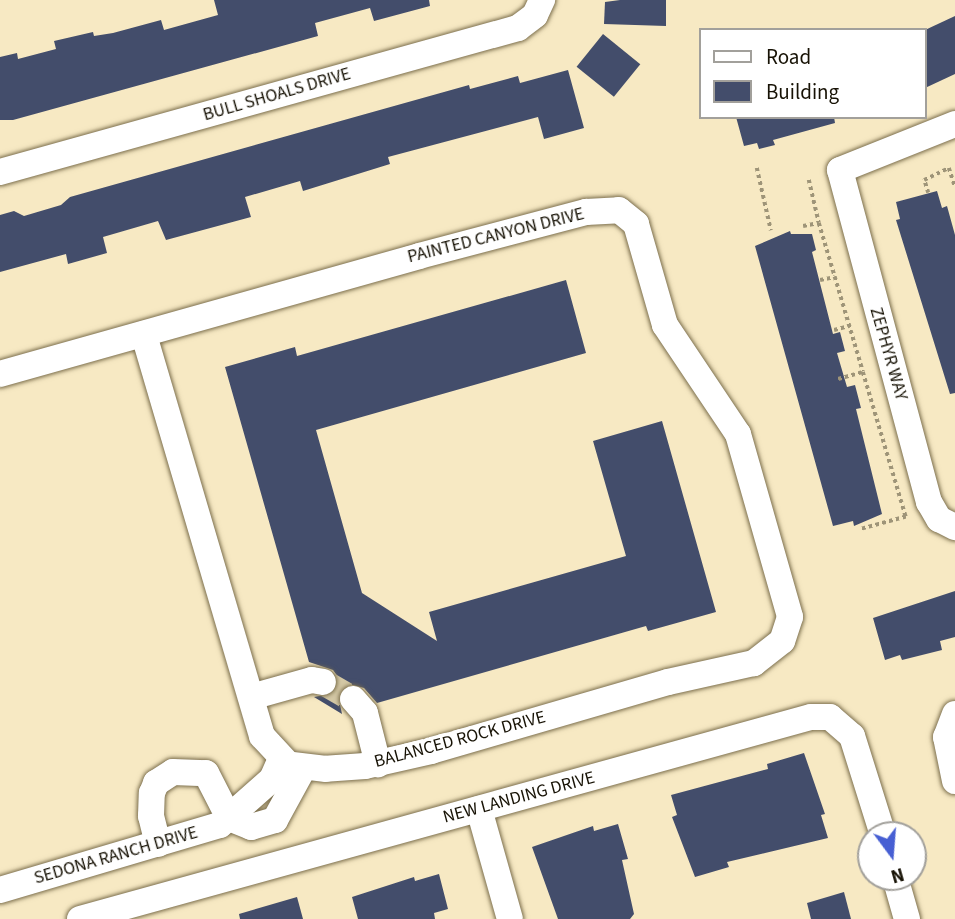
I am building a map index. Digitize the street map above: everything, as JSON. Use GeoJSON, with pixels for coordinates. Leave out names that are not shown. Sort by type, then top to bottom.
{"type":"FeatureCollection","features":[{"type":"Feature","properties":{"kind":"street","name":"BULL SHOALS DRIVE"},"geometry":{"type":"LineString","coordinates":[[0,172],[518,28],[535,15],[542,0]]}},
{"type":"Feature","properties":{"kind":"street","name":"ZEPHYR WAY"},"geometry":{"type":"LineString","coordinates":[[955,124],[840,170],[929,502],[939,519],[955,527]]}},
{"type":"Feature","properties":{"kind":"street","name":"PAINTED CANYON DRIVE"},"geometry":{"type":"LineString","coordinates":[[0,374],[419,256],[586,212],[619,210],[636,224],[665,325],[738,434],[790,618],[782,640]]}},
{"type":"Feature","properties":{"kind":"street"},"geometry":{"type":"LineString","coordinates":[[144,334],[262,736],[293,763]]}},
{"type":"Feature","properties":{"kind":"street","name":"BALANCED ROCK DRIVE"},"geometry":{"type":"LineString","coordinates":[[293,763],[378,764],[668,682],[754,663],[782,640]]}},
{"type":"Feature","properties":{"kind":"street"},"geometry":{"type":"LineString","coordinates":[[251,697],[312,680],[323,682]]}},
{"type":"Feature","properties":{"kind":"street"},"geometry":{"type":"LineString","coordinates":[[353,699],[365,713],[378,764]]}},
{"type":"Feature","properties":{"kind":"street"},"geometry":{"type":"LineString","coordinates":[[953,714],[946,737],[955,781]]}},
{"type":"Feature","properties":{"kind":"street","name":"NEW LANDING DRIVE"},"geometry":{"type":"LineString","coordinates":[[80,919],[111,915],[811,717],[830,717],[843,724],[860,751],[879,821]]}},
{"type":"Feature","properties":{"kind":"street","name":"SEDONA RANCH DRIVE"},"geometry":{"type":"LineString","coordinates":[[0,890],[220,825],[293,763]]}},
{"type":"Feature","properties":{"kind":"street"},"geometry":{"type":"LineString","coordinates":[[158,844],[151,816],[152,793],[173,772],[206,773],[229,818]]}},
{"type":"Feature","properties":{"kind":"street"},"geometry":{"type":"LineString","coordinates":[[479,809],[510,919]]}},
{"type":"Feature","properties":{"kind":"street"},"geometry":{"type":"LineString","coordinates":[[899,891],[907,919]]}},
{"type":"Feature","properties":{"kind":"path"},"geometry":{"type":"LineString","coordinates":[[928,193],[924,180],[955,167]]}},
{"type":"Feature","properties":{"kind":"path"},"geometry":{"type":"LineString","coordinates":[[757,168],[771,230]]}},
{"type":"Feature","properties":{"kind":"path"},"geometry":{"type":"LineString","coordinates":[[949,168],[955,186]]}},
{"type":"Feature","properties":{"kind":"path"},"geometry":{"type":"LineString","coordinates":[[809,180],[819,223],[906,517],[862,529]]}},
{"type":"Feature","properties":{"kind":"path"},"geometry":{"type":"LineString","coordinates":[[803,226],[819,223]]}},
{"type":"Feature","properties":{"kind":"path"},"geometry":{"type":"LineString","coordinates":[[820,280],[835,277]]}},
{"type":"Feature","properties":{"kind":"path"},"geometry":{"type":"LineString","coordinates":[[834,330],[850,326]]}},
{"type":"Feature","properties":{"kind":"path"},"geometry":{"type":"LineString","coordinates":[[838,379],[863,372]]}},
{"type":"Feature","properties":{"kind":"building"},"geometry":{"type":"Polygon","coordinates":[[[214,0],[429,0],[430,6],[374,21],[370,8],[315,23],[318,36],[13,120],[0,120],[0,57],[17,53],[18,59],[56,49],[54,41],[93,32],[94,36],[113,33],[161,20],[164,30],[218,15],[214,0]]]}},
{"type":"Feature","properties":{"kind":"building"},"geometry":{"type":"Polygon","coordinates":[[[666,0],[666,26],[604,24],[605,2],[666,0]]]}},
{"type":"Feature","properties":{"kind":"building"},"geometry":{"type":"Polygon","coordinates":[[[955,16],[955,74],[927,87],[927,29],[955,16]]]}},
{"type":"Feature","properties":{"kind":"building"},"geometry":{"type":"Polygon","coordinates":[[[603,34],[640,64],[614,97],[577,67],[603,34]]]}},
{"type":"Feature","properties":{"kind":"building"},"geometry":{"type":"Polygon","coordinates":[[[568,70],[584,128],[544,139],[538,117],[388,157],[390,164],[303,191],[300,181],[245,197],[251,217],[166,240],[158,221],[103,237],[107,253],[68,264],[66,254],[0,272],[0,215],[14,211],[24,216],[61,205],[70,197],[469,85],[470,89],[518,76],[520,83],[568,70]]]}},
{"type":"Feature","properties":{"kind":"building"},"geometry":{"type":"Polygon","coordinates":[[[737,119],[834,119],[835,123],[773,140],[775,145],[759,149],[757,143],[744,146],[737,119]]]}},
{"type":"Feature","properties":{"kind":"building"},"geometry":{"type":"Polygon","coordinates":[[[937,191],[942,208],[947,206],[955,235],[955,393],[950,394],[896,220],[900,219],[896,202],[937,191]]]}},
{"type":"Feature","properties":{"kind":"building"},"geometry":{"type":"Polygon","coordinates":[[[790,231],[791,234],[812,234],[816,250],[812,252],[833,334],[840,332],[845,351],[837,353],[847,387],[855,385],[861,408],[856,409],[882,514],[854,526],[853,521],[833,526],[755,246],[790,231]]]}},
{"type":"Feature","properties":{"kind":"building"},"geometry":{"type":"Polygon","coordinates":[[[566,280],[586,353],[316,430],[362,593],[437,641],[429,612],[626,556],[593,441],[662,421],[716,612],[648,631],[646,626],[377,703],[364,688],[349,684],[338,694],[342,714],[314,697],[334,693],[338,677],[333,670],[309,662],[225,367],[295,347],[297,356],[566,280]]]}},
{"type":"Feature","properties":{"kind":"building"},"geometry":{"type":"Polygon","coordinates":[[[955,591],[955,637],[940,641],[942,650],[902,660],[900,655],[885,660],[873,618],[955,591]]]}},
{"type":"Feature","properties":{"kind":"building"},"geometry":{"type":"Polygon","coordinates":[[[804,753],[825,814],[821,815],[828,838],[727,862],[729,867],[695,877],[672,817],[677,815],[671,795],[768,769],[767,764],[804,753]]]}},
{"type":"Feature","properties":{"kind":"building"},"geometry":{"type":"Polygon","coordinates":[[[618,824],[628,859],[622,860],[634,914],[630,919],[558,919],[532,847],[593,826],[594,831],[618,824]]]}},
{"type":"Feature","properties":{"kind":"building"},"geometry":{"type":"Polygon","coordinates":[[[439,874],[448,909],[434,913],[435,919],[358,919],[352,897],[414,877],[415,881],[439,874]]]}},
{"type":"Feature","properties":{"kind":"building"},"geometry":{"type":"Polygon","coordinates":[[[844,892],[851,919],[811,919],[807,903],[844,892]]]}},
{"type":"Feature","properties":{"kind":"building"},"geometry":{"type":"Polygon","coordinates":[[[297,897],[303,919],[240,919],[239,914],[297,897]]]}},
{"type":"Feature","properties":{"kind":"tunnel"},"geometry":{"type":"LineString","coordinates":[[323,682],[353,699]]}}]}
